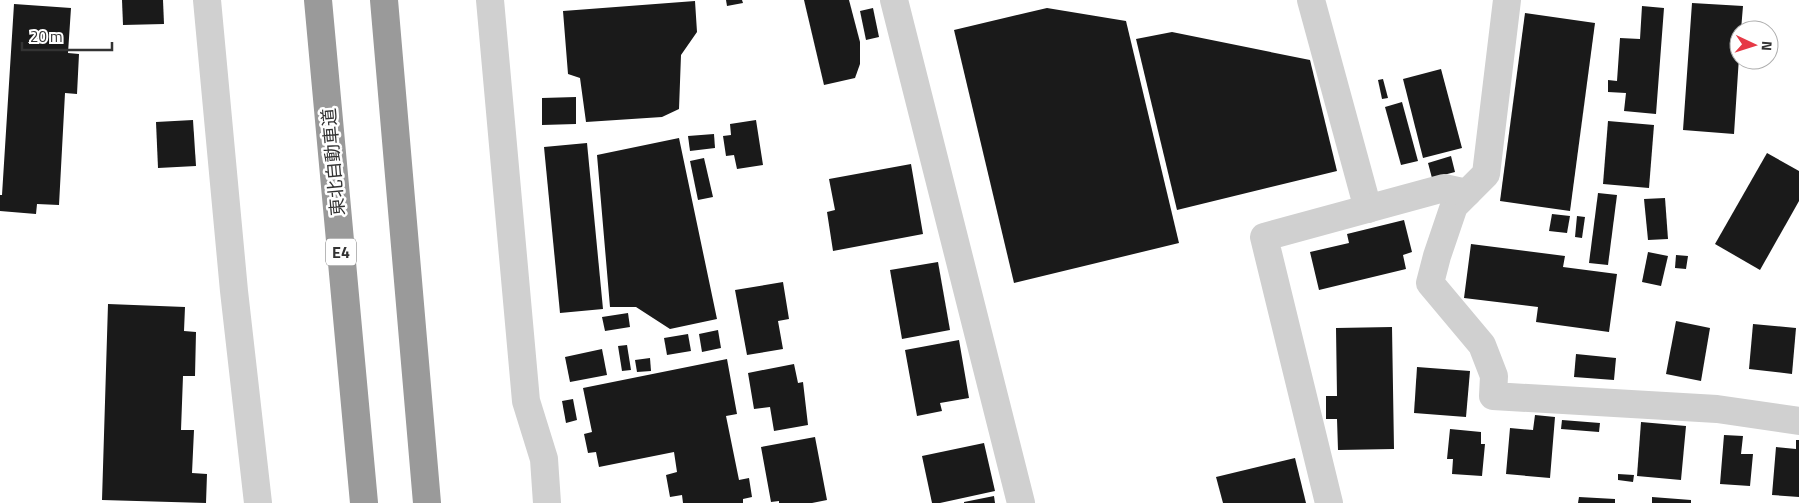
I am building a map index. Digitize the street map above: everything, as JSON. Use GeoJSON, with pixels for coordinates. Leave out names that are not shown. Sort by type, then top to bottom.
{"type":"FeatureCollection","features":[{"type":"Feature","properties":{"kind":"highway","name":"東北自動車道"},"geometry":{"type":"LineString","coordinates":[[318,0],[364,503]]}},
{"type":"Feature","properties":{"kind":"highway"},"geometry":{"type":"LineString","coordinates":[[384,0],[428,503]]}},
{"type":"Feature","properties":{"kind":"street"},"geometry":{"type":"LineString","coordinates":[[207,0],[233,281],[258,503]]}},
{"type":"Feature","properties":{"kind":"street"},"geometry":{"type":"LineString","coordinates":[[490,0],[526,401],[544,459],[547,503]]}},
{"type":"Feature","properties":{"kind":"street"},"geometry":{"type":"LineString","coordinates":[[894,0],[1021,503]]}},
{"type":"Feature","properties":{"kind":"street"},"geometry":{"type":"LineString","coordinates":[[1311,0],[1368,209]]}},
{"type":"Feature","properties":{"kind":"street"},"geometry":{"type":"LineString","coordinates":[[1507,0],[1486,174],[1454,206],[1430,283],[1482,346],[1494,376],[1493,396],[1717,409],[1799,421]]}},
{"type":"Feature","properties":{"kind":"street"},"geometry":{"type":"LineString","coordinates":[[1329,503],[1264,237],[1444,188],[1467,193]]}},
{"type":"Feature","properties":{"kind":"building"},"geometry":{"type":"Polygon","coordinates":[[[122,0],[163,0],[164,24],[123,25],[122,0]]]}},
{"type":"Feature","properties":{"kind":"building"},"geometry":{"type":"Polygon","coordinates":[[[726,0],[742,0],[743,3],[727,6],[726,0]]]}},
{"type":"Feature","properties":{"kind":"building"},"geometry":{"type":"Polygon","coordinates":[[[804,0],[849,0],[860,42],[860,64],[855,78],[824,85],[804,0]]]}},
{"type":"Feature","properties":{"kind":"building"},"geometry":{"type":"Polygon","coordinates":[[[695,1],[697,32],[681,55],[679,109],[662,117],[586,122],[580,78],[568,74],[563,11],[695,1]]]}},
{"type":"Feature","properties":{"kind":"building"},"geometry":{"type":"Polygon","coordinates":[[[1692,3],[1743,6],[1742,20],[1729,20],[1729,70],[1738,70],[1734,134],[1683,130],[1692,3]]]}},
{"type":"Feature","properties":{"kind":"building"},"geometry":{"type":"Polygon","coordinates":[[[14,4],[71,8],[68,53],[79,54],[77,94],[65,93],[59,205],[37,204],[36,214],[0,211],[14,4]]]}},
{"type":"Feature","properties":{"kind":"building"},"geometry":{"type":"Polygon","coordinates":[[[1642,6],[1664,8],[1656,114],[1624,111],[1626,93],[1608,92],[1608,80],[1617,81],[1620,38],[1640,39],[1642,6]]]}},
{"type":"Feature","properties":{"kind":"building"},"geometry":{"type":"Polygon","coordinates":[[[873,8],[879,37],[866,40],[860,11],[873,8]]]}},
{"type":"Feature","properties":{"kind":"building"},"geometry":{"type":"Polygon","coordinates":[[[1047,8],[1126,21],[1179,243],[1014,283],[954,30],[1047,8]]]}},
{"type":"Feature","properties":{"kind":"building"},"geometry":{"type":"Polygon","coordinates":[[[1525,13],[1595,23],[1570,211],[1500,201],[1525,13]]]}},
{"type":"Feature","properties":{"kind":"building"},"geometry":{"type":"Polygon","coordinates":[[[1172,32],[1310,60],[1337,171],[1177,210],[1136,39],[1172,32]]]}},
{"type":"Feature","properties":{"kind":"building"},"geometry":{"type":"Polygon","coordinates":[[[1441,69],[1462,148],[1423,158],[1403,79],[1441,69]]]}},
{"type":"Feature","properties":{"kind":"building"},"geometry":{"type":"Polygon","coordinates":[[[1383,79],[1388,98],[1382,99],[1378,80],[1383,79]]]}},
{"type":"Feature","properties":{"kind":"building"},"geometry":{"type":"Polygon","coordinates":[[[576,97],[576,124],[542,125],[542,98],[576,97]]]}},
{"type":"Feature","properties":{"kind":"building"},"geometry":{"type":"Polygon","coordinates":[[[1402,102],[1418,161],[1401,165],[1385,107],[1402,102]]]}},
{"type":"Feature","properties":{"kind":"building"},"geometry":{"type":"Polygon","coordinates":[[[193,120],[196,166],[158,168],[156,122],[193,120]]]}},
{"type":"Feature","properties":{"kind":"building"},"geometry":{"type":"Polygon","coordinates":[[[756,120],[763,165],[737,169],[734,155],[726,156],[723,136],[731,135],[730,124],[756,120]]]}},
{"type":"Feature","properties":{"kind":"building"},"geometry":{"type":"Polygon","coordinates":[[[1608,121],[1654,125],[1649,188],[1603,184],[1608,121]]]}},
{"type":"Feature","properties":{"kind":"building"},"geometry":{"type":"Polygon","coordinates":[[[714,134],[715,148],[690,151],[688,136],[714,134]]]}},
{"type":"Feature","properties":{"kind":"building"},"geometry":{"type":"Polygon","coordinates":[[[679,138],[717,319],[670,329],[636,307],[610,307],[597,155],[679,138]]]}},
{"type":"Feature","properties":{"kind":"building"},"geometry":{"type":"Polygon","coordinates":[[[587,143],[603,309],[560,313],[544,147],[587,143]]]}},
{"type":"Feature","properties":{"kind":"building"},"geometry":{"type":"Polygon","coordinates":[[[1767,153],[1799,171],[1799,201],[1760,270],[1715,244],[1767,153]]]}},
{"type":"Feature","properties":{"kind":"building"},"geometry":{"type":"Polygon","coordinates":[[[1451,156],[1455,172],[1432,178],[1428,163],[1451,156]]]}},
{"type":"Feature","properties":{"kind":"building"},"geometry":{"type":"Polygon","coordinates":[[[704,158],[713,197],[698,200],[690,161],[704,158]]]}},
{"type":"Feature","properties":{"kind":"building"},"geometry":{"type":"Polygon","coordinates":[[[911,164],[923,234],[833,251],[827,212],[835,210],[829,179],[911,164]]]}},
{"type":"Feature","properties":{"kind":"building"},"geometry":{"type":"Polygon","coordinates":[[[1598,193],[1617,195],[1608,265],[1589,263],[1598,193]]]}},
{"type":"Feature","properties":{"kind":"building"},"geometry":{"type":"Polygon","coordinates":[[[1665,198],[1668,239],[1648,240],[1644,199],[1665,198]]]}},
{"type":"Feature","properties":{"kind":"building"},"geometry":{"type":"Polygon","coordinates":[[[1552,214],[1570,216],[1567,233],[1549,231],[1552,214]]]}},
{"type":"Feature","properties":{"kind":"building"},"geometry":{"type":"Polygon","coordinates":[[[1577,216],[1585,217],[1582,238],[1575,237],[1577,216]]]}},
{"type":"Feature","properties":{"kind":"building"},"geometry":{"type":"Polygon","coordinates":[[[1404,220],[1412,252],[1403,255],[1406,269],[1319,290],[1310,252],[1349,243],[1347,234],[1404,220]]]}},
{"type":"Feature","properties":{"kind":"building"},"geometry":{"type":"Polygon","coordinates":[[[1471,244],[1565,256],[1563,267],[1617,274],[1609,332],[1536,322],[1538,307],[1464,298],[1471,244]]]}},
{"type":"Feature","properties":{"kind":"building"},"geometry":{"type":"Polygon","coordinates":[[[1648,252],[1668,256],[1661,286],[1642,282],[1648,252]]]}},
{"type":"Feature","properties":{"kind":"building"},"geometry":{"type":"Polygon","coordinates":[[[1676,255],[1688,256],[1686,269],[1675,268],[1676,255]]]}},
{"type":"Feature","properties":{"kind":"building"},"geometry":{"type":"Polygon","coordinates":[[[938,262],[950,330],[902,339],[890,270],[938,262]]]}},
{"type":"Feature","properties":{"kind":"building"},"geometry":{"type":"Polygon","coordinates":[[[783,282],[789,319],[778,321],[783,349],[747,355],[735,290],[783,282]]]}},
{"type":"Feature","properties":{"kind":"building"},"geometry":{"type":"Polygon","coordinates":[[[108,304],[185,307],[184,331],[196,332],[195,376],[183,376],[181,430],[194,430],[192,473],[207,474],[206,503],[102,500],[108,304]]]}},
{"type":"Feature","properties":{"kind":"building"},"geometry":{"type":"Polygon","coordinates":[[[628,313],[630,327],[605,331],[602,317],[628,313]]]}},
{"type":"Feature","properties":{"kind":"building"},"geometry":{"type":"Polygon","coordinates":[[[1676,321],[1710,328],[1701,381],[1666,374],[1676,321]]]}},
{"type":"Feature","properties":{"kind":"building"},"geometry":{"type":"Polygon","coordinates":[[[1753,324],[1796,328],[1792,374],[1749,369],[1753,324]]]}},
{"type":"Feature","properties":{"kind":"building"},"geometry":{"type":"Polygon","coordinates":[[[1392,327],[1394,449],[1338,450],[1337,419],[1326,419],[1326,396],[1337,396],[1336,328],[1392,327]]]}},
{"type":"Feature","properties":{"kind":"building"},"geometry":{"type":"Polygon","coordinates":[[[718,330],[721,348],[702,352],[699,334],[718,330]]]}},
{"type":"Feature","properties":{"kind":"building"},"geometry":{"type":"Polygon","coordinates":[[[688,334],[691,351],[667,355],[664,338],[688,334]]]}},
{"type":"Feature","properties":{"kind":"building"},"geometry":{"type":"Polygon","coordinates":[[[959,340],[969,398],[940,403],[942,411],[917,416],[905,350],[959,340]]]}},
{"type":"Feature","properties":{"kind":"building"},"geometry":{"type":"Polygon","coordinates":[[[627,345],[631,370],[622,371],[618,346],[627,345]]]}},
{"type":"Feature","properties":{"kind":"building"},"geometry":{"type":"Polygon","coordinates":[[[602,349],[607,375],[570,382],[565,357],[602,349]]]}},
{"type":"Feature","properties":{"kind":"building"},"geometry":{"type":"Polygon","coordinates":[[[1576,354],[1616,358],[1614,380],[1574,377],[1576,354]]]}},
{"type":"Feature","properties":{"kind":"building"},"geometry":{"type":"Polygon","coordinates":[[[650,358],[651,371],[637,372],[635,360],[650,358]]]}},
{"type":"Feature","properties":{"kind":"building"},"geometry":{"type":"Polygon","coordinates":[[[727,359],[737,414],[726,416],[739,480],[749,478],[752,497],[743,499],[743,503],[683,503],[682,495],[670,497],[666,475],[677,472],[674,452],[599,467],[596,452],[588,453],[584,434],[592,432],[583,388],[727,359]]]}},
{"type":"Feature","properties":{"kind":"building"},"geometry":{"type":"Polygon","coordinates":[[[794,364],[798,383],[803,382],[808,425],[774,431],[770,407],[754,409],[748,373],[794,364]]]}},
{"type":"Feature","properties":{"kind":"building"},"geometry":{"type":"Polygon","coordinates":[[[1417,367],[1470,371],[1466,417],[1414,413],[1417,367]]]}},
{"type":"Feature","properties":{"kind":"building"},"geometry":{"type":"Polygon","coordinates":[[[573,399],[577,420],[566,423],[562,401],[573,399]]]}},
{"type":"Feature","properties":{"kind":"building"},"geometry":{"type":"Polygon","coordinates":[[[1535,415],[1555,417],[1550,478],[1506,474],[1510,428],[1533,430],[1535,415]]]}},
{"type":"Feature","properties":{"kind":"building"},"geometry":{"type":"Polygon","coordinates":[[[1562,420],[1600,423],[1599,432],[1561,429],[1562,420]]]}},
{"type":"Feature","properties":{"kind":"building"},"geometry":{"type":"Polygon","coordinates":[[[1641,422],[1686,426],[1681,480],[1637,476],[1641,422]]]}},
{"type":"Feature","properties":{"kind":"building"},"geometry":{"type":"Polygon","coordinates":[[[1450,429],[1481,432],[1481,444],[1485,444],[1482,476],[1452,474],[1453,459],[1447,459],[1450,429]]]}},
{"type":"Feature","properties":{"kind":"building"},"geometry":{"type":"Polygon","coordinates":[[[1724,435],[1743,436],[1741,454],[1753,454],[1750,486],[1720,484],[1724,435]]]}},
{"type":"Feature","properties":{"kind":"building"},"geometry":{"type":"Polygon","coordinates":[[[815,437],[827,500],[812,503],[771,502],[761,447],[815,437]]]}},
{"type":"Feature","properties":{"kind":"building"},"geometry":{"type":"Polygon","coordinates":[[[1796,440],[1799,440],[1799,497],[1772,495],[1776,447],[1796,449],[1796,440]]]}},
{"type":"Feature","properties":{"kind":"building"},"geometry":{"type":"Polygon","coordinates":[[[984,443],[995,491],[932,503],[922,456],[984,443]]]}},
{"type":"Feature","properties":{"kind":"building"},"geometry":{"type":"Polygon","coordinates":[[[1295,458],[1306,503],[1223,503],[1216,477],[1295,458]]]}},
{"type":"Feature","properties":{"kind":"building"},"geometry":{"type":"Polygon","coordinates":[[[1618,474],[1634,475],[1633,482],[1618,480],[1618,474]]]}},
{"type":"Feature","properties":{"kind":"building"},"geometry":{"type":"Polygon","coordinates":[[[994,496],[995,503],[964,503],[964,502],[994,496]]]}},
{"type":"Feature","properties":{"kind":"building"},"geometry":{"type":"Polygon","coordinates":[[[1579,497],[1615,499],[1615,503],[1578,503],[1579,497]]]}},
{"type":"Feature","properties":{"kind":"building"},"geometry":{"type":"Polygon","coordinates":[[[1652,497],[1691,500],[1691,503],[1652,503],[1652,497]]]}}]}
